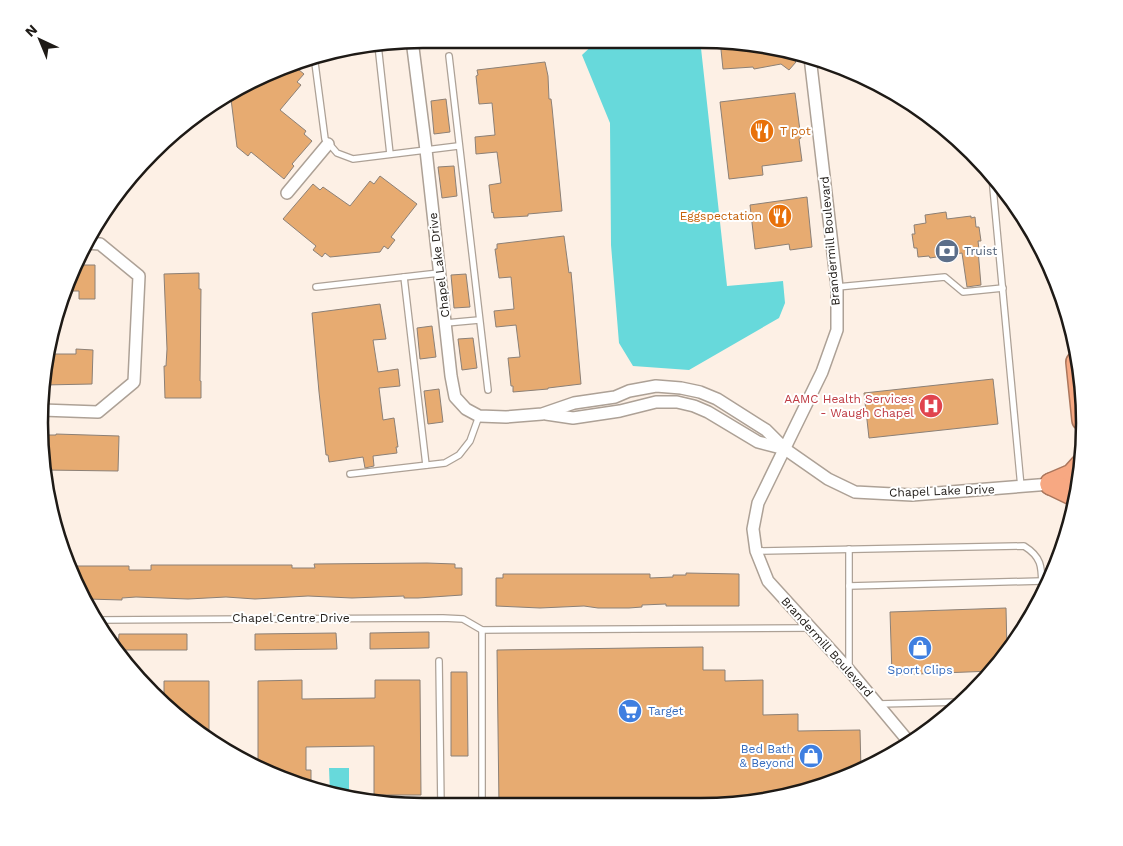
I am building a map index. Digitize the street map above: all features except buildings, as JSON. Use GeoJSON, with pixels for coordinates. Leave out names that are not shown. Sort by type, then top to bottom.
{"type":"FeatureCollection","features":[{"type":"Feature","properties":{"kind":"highway"},"geometry":{"type":"LineString","coordinates":[[1051,484],[1071,475]]}},
{"type":"Feature","properties":{"kind":"highway"},"geometry":{"type":"LineString","coordinates":[[1051,484],[1069,492]]}},
{"type":"Feature","properties":{"kind":"street","name":"Chapel Lake Drive"},"geometry":{"type":"LineString","coordinates":[[413,48],[451,376],[455,396],[466,409],[479,416],[506,417],[542,414],[573,418],[620,411],[656,402],[677,402],[708,412],[758,442],[785,449]]}},
{"type":"Feature","properties":{"kind":"street","name":"Brandermill Boulevard"},"geometry":{"type":"LineString","coordinates":[[811,64],[837,287],[837,330],[822,372],[758,502],[753,529],[756,551],[768,581],[849,670],[905,737]]}},
{"type":"Feature","properties":{"kind":"street"},"geometry":{"type":"LineString","coordinates":[[287,193],[328,144]]}},
{"type":"Feature","properties":{"kind":"street"},"geometry":{"type":"LineString","coordinates":[[48,410],[98,412],[134,382],[139,276],[100,244],[93,244]]}},
{"type":"Feature","properties":{"kind":"street","name":"Chapel Lake Drive"},"geometry":{"type":"LineString","coordinates":[[542,414],[574,403],[615,397],[629,391],[656,386],[680,388],[700,392],[717,399],[766,430],[785,449],[828,479],[855,492],[912,495],[1051,484]]}},
{"type":"Feature","properties":{"kind":"lane"},"geometry":{"type":"LineString","coordinates":[[379,50],[390,154]]}},
{"type":"Feature","properties":{"kind":"lane"},"geometry":{"type":"LineString","coordinates":[[448,56],[488,390]]}},
{"type":"Feature","properties":{"kind":"lane"},"geometry":{"type":"LineString","coordinates":[[315,63],[325,139],[337,153],[353,159],[458,146]]}},
{"type":"Feature","properties":{"kind":"lane"},"geometry":{"type":"LineString","coordinates":[[993,188],[1021,487]]}},
{"type":"Feature","properties":{"kind":"lane"},"geometry":{"type":"LineString","coordinates":[[316,287],[439,273]]}},
{"type":"Feature","properties":{"kind":"lane"},"geometry":{"type":"LineString","coordinates":[[404,277],[426,466]]}},
{"type":"Feature","properties":{"kind":"lane"},"geometry":{"type":"LineString","coordinates":[[837,287],[945,277],[963,292],[1003,288]]}},
{"type":"Feature","properties":{"kind":"lane"},"geometry":{"type":"LineString","coordinates":[[446,323],[479,320]]}},
{"type":"Feature","properties":{"kind":"lane"},"geometry":{"type":"LineString","coordinates":[[350,474],[445,463],[459,455],[470,441],[479,416]]}},
{"type":"Feature","properties":{"kind":"lane"},"geometry":{"type":"LineString","coordinates":[[756,551],[1024,546],[1037,556],[1041,563],[1042,578]]}},
{"type":"Feature","properties":{"kind":"lane"},"geometry":{"type":"LineString","coordinates":[[849,549],[849,670]]}},
{"type":"Feature","properties":{"kind":"lane"},"geometry":{"type":"LineString","coordinates":[[849,586],[1041,581]]}},
{"type":"Feature","properties":{"kind":"lane","name":"Chapel Centre Drive"},"geometry":{"type":"LineString","coordinates":[[104,620],[443,618],[463,619],[482,630]]}},
{"type":"Feature","properties":{"kind":"lane"},"geometry":{"type":"LineString","coordinates":[[482,798],[482,630],[811,628]]}},
{"type":"Feature","properties":{"kind":"lane"},"geometry":{"type":"LineString","coordinates":[[439,661],[441,798]]}},
{"type":"Feature","properties":{"kind":"lane"},"geometry":{"type":"LineString","coordinates":[[878,704],[951,702]]}},
{"type":"Feature","properties":{"kind":"water"},"geometry":{"type":"Polygon","coordinates":[[[589,48],[701,48],[727,286],[783,281],[785,303],[779,318],[689,370],[633,366],[619,343],[611,245],[610,123],[582,55],[589,48]]]}},
{"type":"Feature","properties":{"kind":"water"},"geometry":{"type":"Polygon","coordinates":[[[329,768],[349,768],[349,791],[330,787],[329,768]]]}},
{"type":"Feature","properties":{"kind":"place","name":"T pot"},"geometry":{"type":"Point","coordinates":[762,131]}},
{"type":"Feature","properties":{"kind":"place","name":"Eggspectation"},"geometry":{"type":"Point","coordinates":[780,216]}},
{"type":"Feature","properties":{"kind":"place","name":"Truist"},"geometry":{"type":"Point","coordinates":[947,251]}},
{"type":"Feature","properties":{"kind":"place","name":"AAMC Health Services - Waugh Chapel"},"geometry":{"type":"Point","coordinates":[931,406]}},
{"type":"Feature","properties":{"kind":"place","name":"Sport Clips"},"geometry":{"type":"Point","coordinates":[920,648]}},
{"type":"Feature","properties":{"kind":"place","name":"Target"},"geometry":{"type":"Point","coordinates":[630,711]}},
{"type":"Feature","properties":{"kind":"place","name":"Bed Bath & Beyond"},"geometry":{"type":"Point","coordinates":[811,756]}}]}
